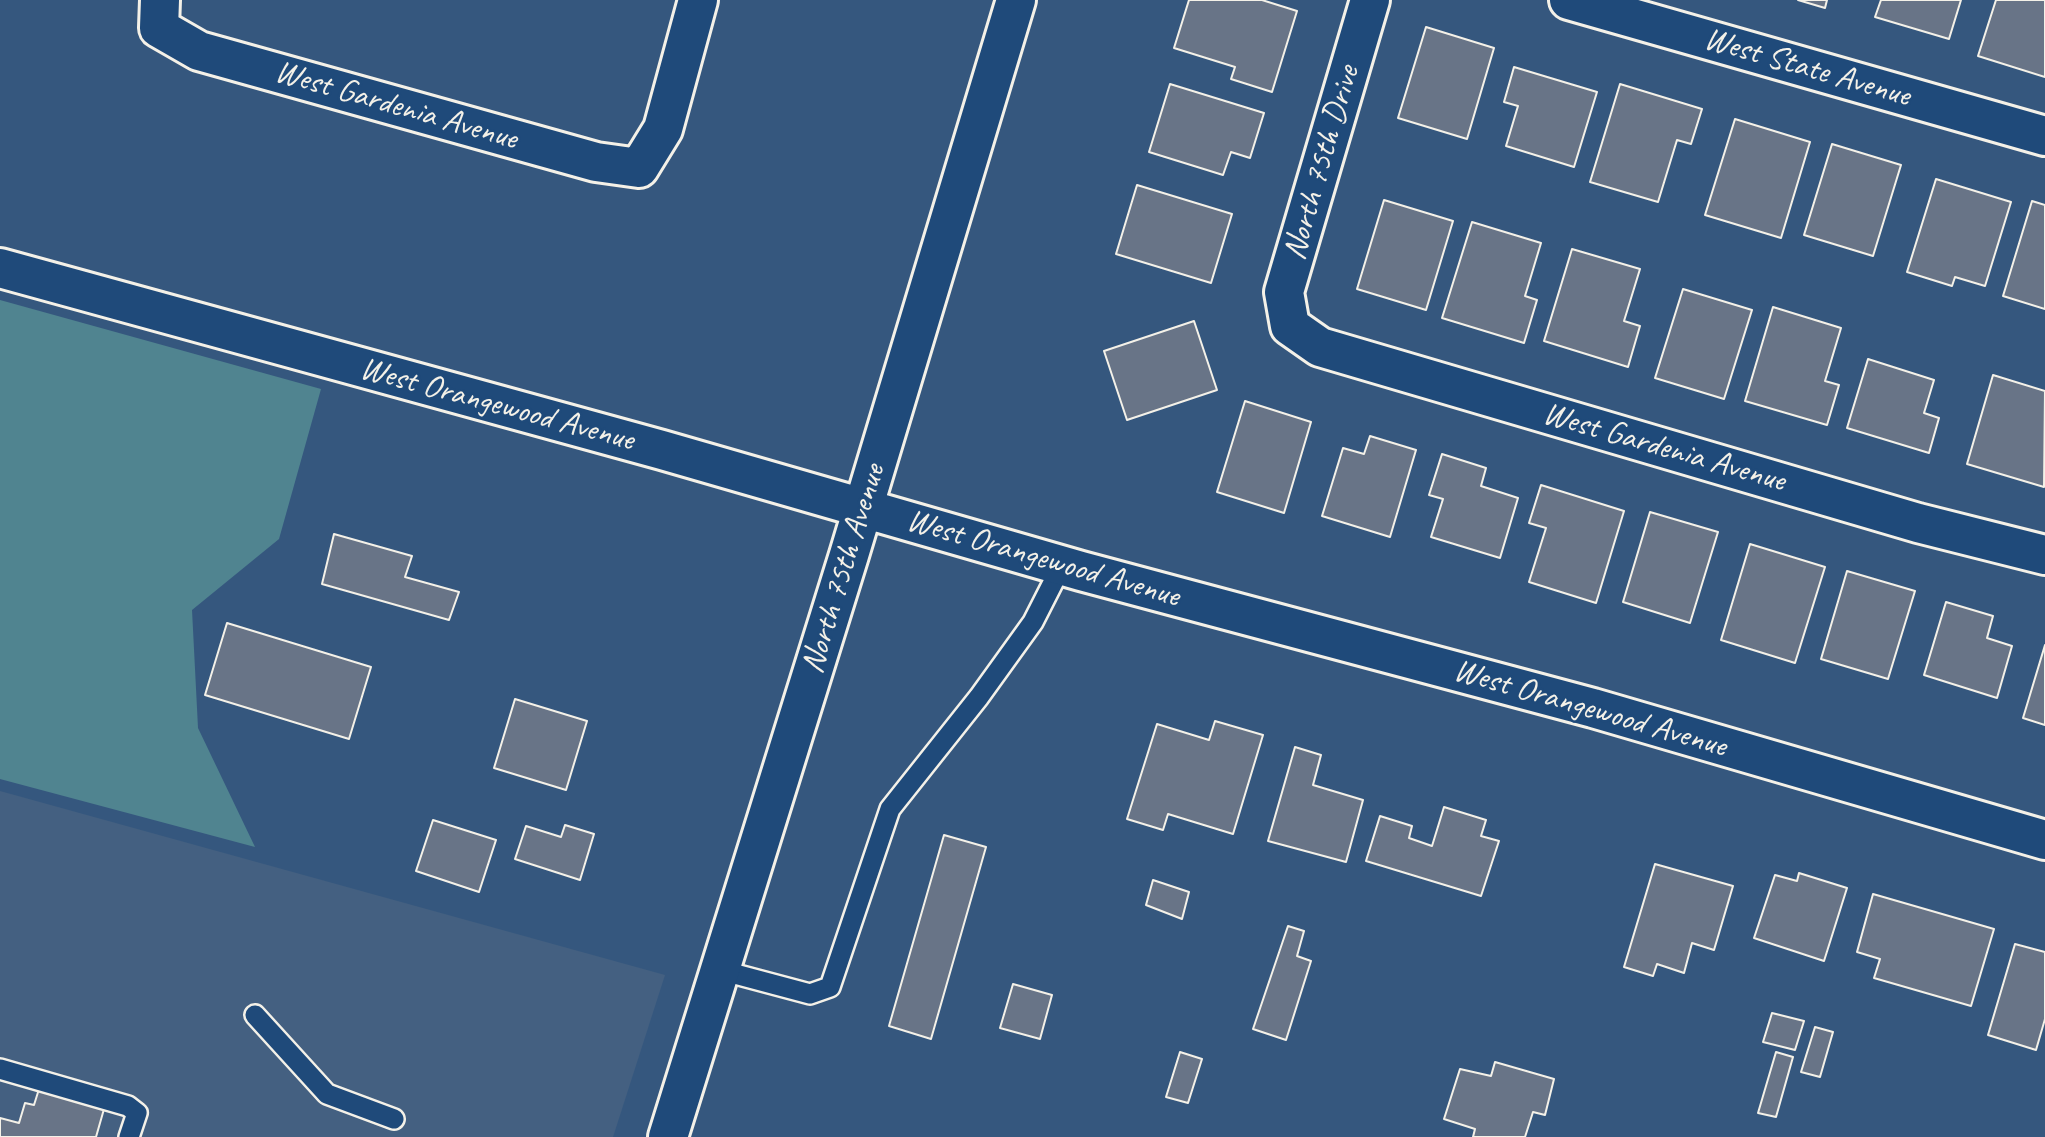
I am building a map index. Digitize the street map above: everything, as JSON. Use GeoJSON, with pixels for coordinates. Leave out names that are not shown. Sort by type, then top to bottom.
{"type":"FeatureCollection","features":[{"type":"Feature","properties":{"kind":"street","name":"West Gardenia Avenue"},"geometry":{"type":"LineString","coordinates":[[159,14],[199,51],[596,162],[639,168],[663,129],[698,0]]}},
{"type":"Feature","properties":{"kind":"street","name":"North 75th Avenue"},"geometry":{"type":"LineString","coordinates":[[668,1137],[863,509],[1016,0]]}},
{"type":"Feature","properties":{"kind":"street","name":"North 75th Drive"},"geometry":{"type":"LineString","coordinates":[[1290,326],[1284,292],[1370,0]]}},
{"type":"Feature","properties":{"kind":"street","name":"West State Avenue"},"geometry":{"type":"LineString","coordinates":[[1569,0],[2045,136]]}},
{"type":"Feature","properties":{"kind":"street","name":"West Orangewood Avenue"},"geometry":{"type":"LineString","coordinates":[[0,268],[1062,565],[1593,708],[2045,840]]}},
{"type":"Feature","properties":{"kind":"street","name":"West Gardenia Avenue"},"geometry":{"type":"LineString","coordinates":[[1290,326],[1320,347],[1918,523],[2045,555]]}},
{"type":"Feature","properties":{"kind":"lane"},"geometry":{"type":"LineString","coordinates":[[720,970],[810,994],[830,987],[890,809],[979,697],[1033,622],[1062,565]]}},
{"type":"Feature","properties":{"kind":"lane"},"geometry":{"type":"LineString","coordinates":[[256,1015],[327,1094],[394,1119]]}},
{"type":"Feature","properties":{"kind":"lane"},"geometry":{"type":"LineString","coordinates":[[0,1069],[128,1106],[136,1113],[129,1137]]}},
{"type":"Feature","properties":{"kind":"shaded area"},"geometry":{"type":"Polygon","coordinates":[[[0,791],[665,975],[613,1137],[0,1137],[0,791]]]}},
{"type":"Feature","properties":{"kind":"green space"},"geometry":{"type":"Polygon","coordinates":[[[0,300],[321,389],[279,539],[192,610],[198,728],[255,847],[0,779],[0,300]]]}},
{"type":"Feature","properties":{"kind":"building"},"geometry":{"type":"Polygon","coordinates":[[[1189,0],[1262,0],[1297,11],[1272,92],[1231,79],[1235,67],[1174,48],[1189,0]]]}},
{"type":"Feature","properties":{"kind":"building"},"geometry":{"type":"Polygon","coordinates":[[[1798,0],[1827,0],[1825,8],[1798,0]]]}},
{"type":"Feature","properties":{"kind":"building"},"geometry":{"type":"Polygon","coordinates":[[[1881,0],[1961,0],[1949,39],[1875,17],[1881,0]]]}},
{"type":"Feature","properties":{"kind":"building"},"geometry":{"type":"Polygon","coordinates":[[[1996,0],[2045,0],[2045,77],[1978,56],[1996,0]]]}},
{"type":"Feature","properties":{"kind":"building"},"geometry":{"type":"Polygon","coordinates":[[[1426,27],[1494,48],[1467,139],[1398,118],[1426,27]]]}},
{"type":"Feature","properties":{"kind":"building"},"geometry":{"type":"Polygon","coordinates":[[[1514,67],[1597,92],[1574,167],[1506,146],[1518,106],[1504,102],[1514,67]]]}},
{"type":"Feature","properties":{"kind":"building"},"geometry":{"type":"Polygon","coordinates":[[[1170,84],[1264,113],[1250,158],[1231,152],[1223,175],[1149,152],[1170,84]]]}},
{"type":"Feature","properties":{"kind":"building"},"geometry":{"type":"Polygon","coordinates":[[[1620,84],[1702,109],[1691,144],[1677,140],[1658,202],[1590,182],[1620,84]]]}},
{"type":"Feature","properties":{"kind":"building"},"geometry":{"type":"Polygon","coordinates":[[[1735,119],[1810,142],[1781,238],[1705,215],[1735,119]]]}},
{"type":"Feature","properties":{"kind":"building"},"geometry":{"type":"Polygon","coordinates":[[[1832,144],[1901,165],[1873,256],[1804,235],[1832,144]]]}},
{"type":"Feature","properties":{"kind":"building"},"geometry":{"type":"Polygon","coordinates":[[[1936,179],[2011,202],[1985,286],[1955,277],[1952,286],[1907,272],[1936,179]]]}},
{"type":"Feature","properties":{"kind":"building"},"geometry":{"type":"Polygon","coordinates":[[[1137,185],[1232,214],[1211,283],[1116,254],[1137,185]]]}},
{"type":"Feature","properties":{"kind":"building"},"geometry":{"type":"Polygon","coordinates":[[[1384,200],[1453,221],[1426,310],[1357,289],[1384,200]]]}},
{"type":"Feature","properties":{"kind":"building"},"geometry":{"type":"Polygon","coordinates":[[[2032,201],[2045,205],[2045,309],[2003,296],[2032,201]]]}},
{"type":"Feature","properties":{"kind":"building"},"geometry":{"type":"Polygon","coordinates":[[[1472,222],[1541,243],[1525,296],[1537,300],[1524,343],[1442,318],[1472,222]]]}},
{"type":"Feature","properties":{"kind":"building"},"geometry":{"type":"Polygon","coordinates":[[[1572,249],[1640,269],[1624,321],[1640,326],[1628,367],[1544,341],[1572,249]]]}},
{"type":"Feature","properties":{"kind":"building"},"geometry":{"type":"Polygon","coordinates":[[[1683,289],[1752,310],[1724,399],[1655,378],[1683,289]]]}},
{"type":"Feature","properties":{"kind":"building"},"geometry":{"type":"Polygon","coordinates":[[[1773,307],[1841,328],[1825,381],[1839,385],[1827,425],[1745,401],[1773,307]]]}},
{"type":"Feature","properties":{"kind":"building"},"geometry":{"type":"Polygon","coordinates":[[[1194,321],[1217,390],[1127,420],[1104,351],[1194,321]]]}},
{"type":"Feature","properties":{"kind":"building"},"geometry":{"type":"Polygon","coordinates":[[[1868,359],[1934,380],[1924,413],[1939,418],[1929,453],[1847,428],[1868,359]]]}},
{"type":"Feature","properties":{"kind":"building"},"geometry":{"type":"Polygon","coordinates":[[[1993,375],[2045,391],[2044,487],[1967,464],[1993,375]]]}},
{"type":"Feature","properties":{"kind":"building"},"geometry":{"type":"Polygon","coordinates":[[[1245,401],[1311,422],[1284,513],[1217,492],[1245,401]]]}},
{"type":"Feature","properties":{"kind":"building"},"geometry":{"type":"Polygon","coordinates":[[[1370,436],[1416,450],[1390,537],[1322,516],[1343,448],[1364,454],[1370,436]]]}},
{"type":"Feature","properties":{"kind":"building"},"geometry":{"type":"Polygon","coordinates":[[[1442,454],[1486,468],[1481,486],[1518,498],[1500,558],[1431,537],[1443,499],[1429,495],[1442,454]]]}},
{"type":"Feature","properties":{"kind":"building"},"geometry":{"type":"Polygon","coordinates":[[[1541,485],[1624,511],[1596,603],[1529,582],[1546,528],[1529,523],[1541,485]]]}},
{"type":"Feature","properties":{"kind":"building"},"geometry":{"type":"Polygon","coordinates":[[[1650,512],[1718,532],[1690,623],[1623,602],[1650,512]]]}},
{"type":"Feature","properties":{"kind":"building"},"geometry":{"type":"Polygon","coordinates":[[[334,534],[412,556],[405,577],[459,592],[449,620],[322,584],[334,534]]]}},
{"type":"Feature","properties":{"kind":"building"},"geometry":{"type":"Polygon","coordinates":[[[1750,544],[1825,567],[1795,663],[1721,640],[1750,544]]]}},
{"type":"Feature","properties":{"kind":"building"},"geometry":{"type":"Polygon","coordinates":[[[1847,571],[1915,591],[1888,679],[1821,659],[1847,571]]]}},
{"type":"Feature","properties":{"kind":"building"},"geometry":{"type":"Polygon","coordinates":[[[1946,602],[1993,616],[1987,638],[2012,646],[1997,698],[1924,675],[1946,602]]]}},
{"type":"Feature","properties":{"kind":"building"},"geometry":{"type":"Polygon","coordinates":[[[227,623],[371,667],[349,739],[205,695],[227,623]]]}},
{"type":"Feature","properties":{"kind":"building"},"geometry":{"type":"Polygon","coordinates":[[[2045,645],[2045,725],[2023,718],[2045,645]]]}},
{"type":"Feature","properties":{"kind":"building"},"geometry":{"type":"Polygon","coordinates":[[[515,699],[587,721],[566,790],[494,768],[515,699]]]}},
{"type":"Feature","properties":{"kind":"building"},"geometry":{"type":"Polygon","coordinates":[[[1215,721],[1263,735],[1233,834],[1168,814],[1163,830],[1127,819],[1157,724],[1209,740],[1215,721]]]}},
{"type":"Feature","properties":{"kind":"building"},"geometry":{"type":"Polygon","coordinates":[[[1295,747],[1321,755],[1313,785],[1363,800],[1346,862],[1268,841],[1295,747]]]}},
{"type":"Feature","properties":{"kind":"building"},"geometry":{"type":"Polygon","coordinates":[[[1444,807],[1486,820],[1481,836],[1499,841],[1481,896],[1366,861],[1380,816],[1412,826],[1409,838],[1432,846],[1444,807]]]}},
{"type":"Feature","properties":{"kind":"building"},"geometry":{"type":"Polygon","coordinates":[[[433,820],[496,840],[479,892],[416,871],[433,820]]]}},
{"type":"Feature","properties":{"kind":"building"},"geometry":{"type":"Polygon","coordinates":[[[565,825],[594,834],[580,880],[515,859],[526,826],[561,837],[565,825]]]}},
{"type":"Feature","properties":{"kind":"building"},"geometry":{"type":"Polygon","coordinates":[[[944,835],[986,847],[931,1039],[889,1026],[944,835]]]}},
{"type":"Feature","properties":{"kind":"building"},"geometry":{"type":"Polygon","coordinates":[[[1655,864],[1733,886],[1714,950],[1692,943],[1684,973],[1657,964],[1653,976],[1624,967],[1655,864]]]}},
{"type":"Feature","properties":{"kind":"building"},"geometry":{"type":"Polygon","coordinates":[[[1799,873],[1847,888],[1824,961],[1754,938],[1775,875],[1797,881],[1799,873]]]}},
{"type":"Feature","properties":{"kind":"building"},"geometry":{"type":"Polygon","coordinates":[[[1153,880],[1189,892],[1182,919],[1146,905],[1153,880]]]}},
{"type":"Feature","properties":{"kind":"building"},"geometry":{"type":"Polygon","coordinates":[[[1873,894],[1994,929],[1971,1006],[1874,978],[1880,959],[1857,952],[1873,894]]]}},
{"type":"Feature","properties":{"kind":"building"},"geometry":{"type":"Polygon","coordinates":[[[1288,926],[1304,931],[1297,956],[1311,961],[1286,1040],[1253,1029],[1288,926]]]}},
{"type":"Feature","properties":{"kind":"building"},"geometry":{"type":"Polygon","coordinates":[[[2015,944],[2045,952],[2045,1019],[2036,1050],[1988,1035],[2015,944]]]}},
{"type":"Feature","properties":{"kind":"building"},"geometry":{"type":"Polygon","coordinates":[[[1013,984],[1052,995],[1040,1039],[1000,1028],[1013,984]]]}},
{"type":"Feature","properties":{"kind":"building"},"geometry":{"type":"Polygon","coordinates":[[[1772,1013],[1804,1021],[1795,1050],[1763,1042],[1772,1013]]]}},
{"type":"Feature","properties":{"kind":"building"},"geometry":{"type":"Polygon","coordinates":[[[1815,1027],[1833,1032],[1820,1077],[1801,1072],[1815,1027]]]}},
{"type":"Feature","properties":{"kind":"building"},"geometry":{"type":"Polygon","coordinates":[[[1180,1052],[1202,1059],[1188,1103],[1166,1097],[1180,1052]]]}},
{"type":"Feature","properties":{"kind":"building"},"geometry":{"type":"Polygon","coordinates":[[[1776,1052],[1793,1057],[1776,1117],[1758,1113],[1776,1052]]]}},
{"type":"Feature","properties":{"kind":"building"},"geometry":{"type":"Polygon","coordinates":[[[1495,1062],[1554,1079],[1545,1115],[1533,1112],[1525,1137],[1473,1137],[1475,1129],[1444,1119],[1460,1069],[1491,1076],[1495,1062]]]}},
{"type":"Feature","properties":{"kind":"building"},"geometry":{"type":"Polygon","coordinates":[[[39,1089],[104,1109],[96,1137],[0,1137],[0,1118],[19,1123],[25,1103],[34,1105],[39,1089]]]}}]}
